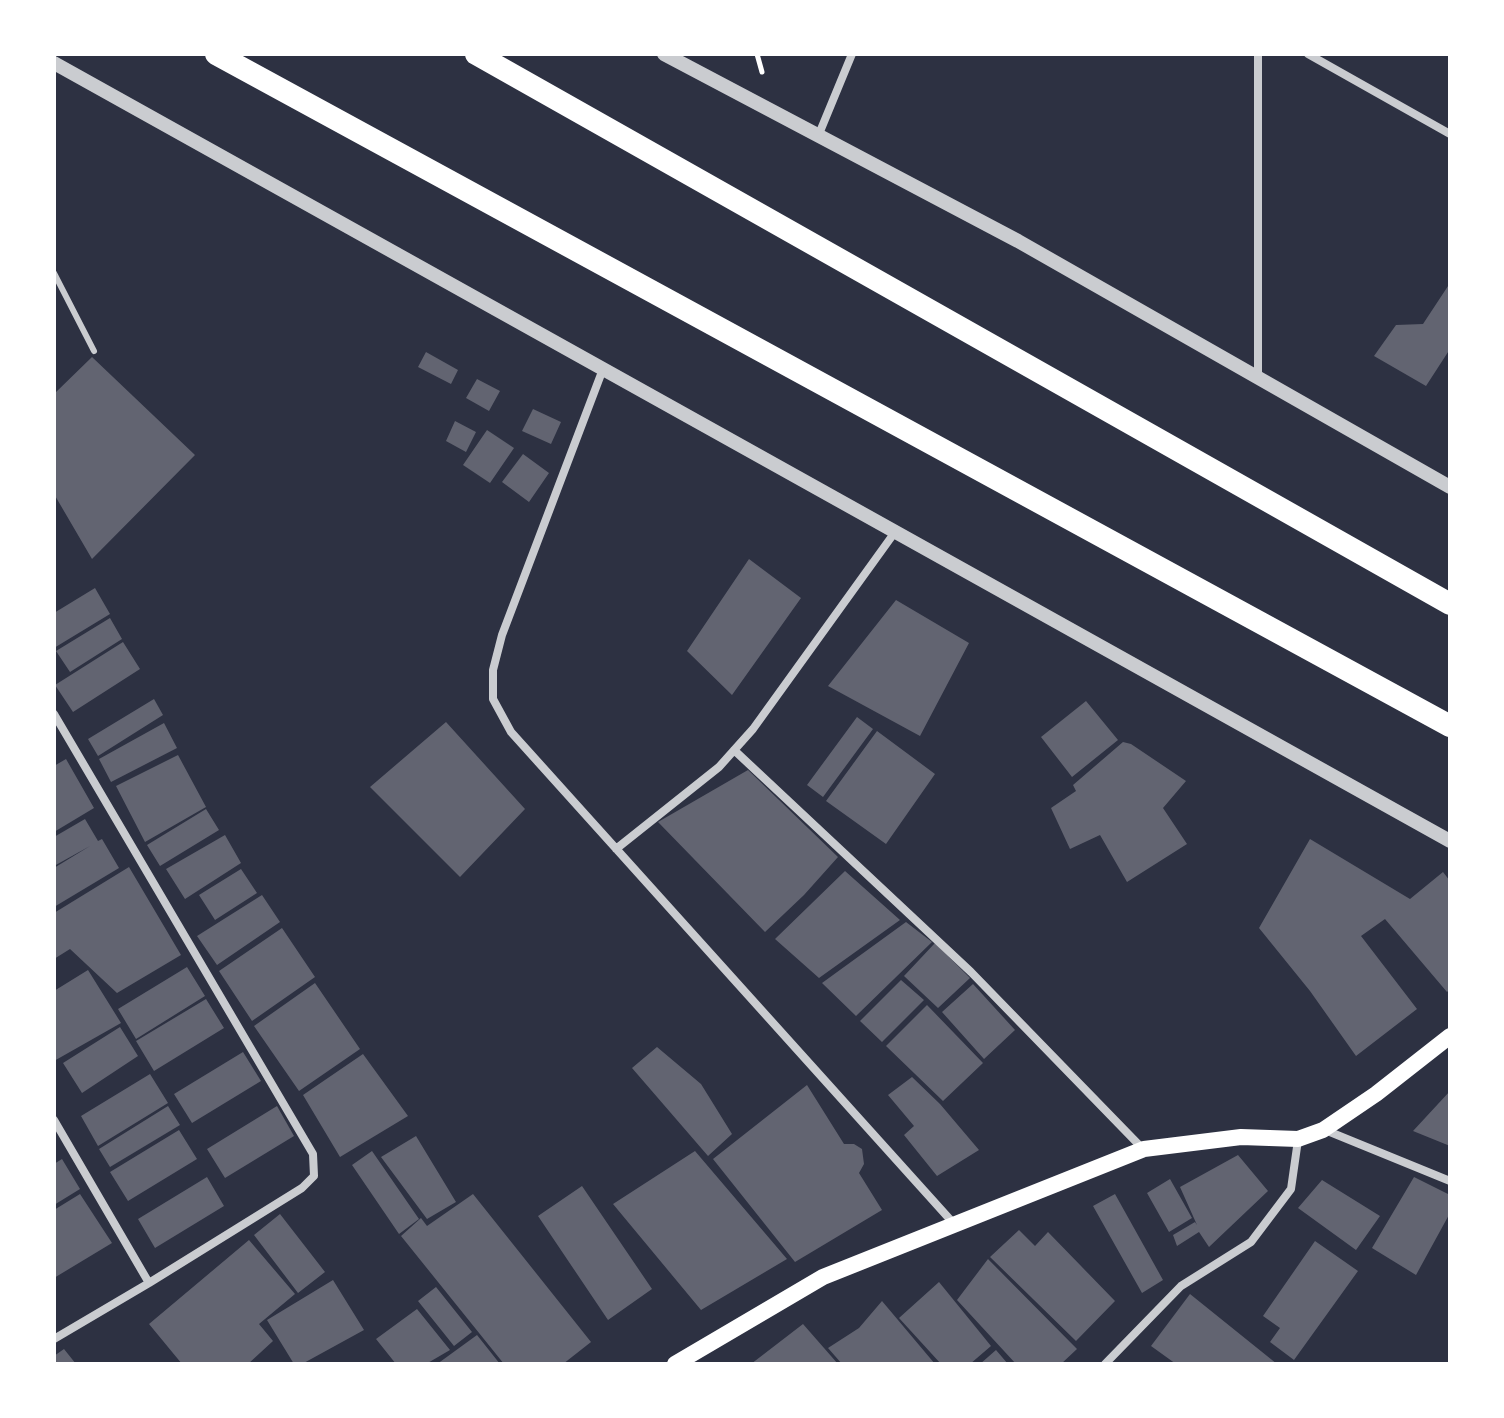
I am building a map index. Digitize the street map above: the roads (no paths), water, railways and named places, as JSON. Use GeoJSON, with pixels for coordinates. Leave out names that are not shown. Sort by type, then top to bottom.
{"type":"FeatureCollection","features":[{"type":"Feature","properties":{"kind":"highway"},"geometry":{"type":"LineString","coordinates":[[216,54],[1450,726]]}},
{"type":"Feature","properties":{"kind":"highway"},"geometry":{"type":"LineString","coordinates":[[476,54],[1450,604]]}},
{"type":"Feature","properties":{"kind":"main road"},"geometry":{"type":"LineString","coordinates":[[675,1364],[823,1277],[1144,1149],[1241,1137],[1298,1139],[1323,1130],[1376,1094],[1450,1036]]}},
{"type":"Feature","properties":{"kind":"street"},"geometry":{"type":"LineString","coordinates":[[664,54],[1018,241],[1450,487]]}},
{"type":"Feature","properties":{"kind":"street"},"geometry":{"type":"LineString","coordinates":[[819,134],[852,54]]}},
{"type":"Feature","properties":{"kind":"street"},"geometry":{"type":"LineString","coordinates":[[1258,54],[1258,378]]}},
{"type":"Feature","properties":{"kind":"street"},"geometry":{"type":"LineString","coordinates":[[1308,54],[1450,134]]}},
{"type":"Feature","properties":{"kind":"street"},"geometry":{"type":"LineString","coordinates":[[54,63],[1450,841]]}},
{"type":"Feature","properties":{"kind":"street"},"geometry":{"type":"LineString","coordinates":[[603,369],[502,635],[493,670],[493,699],[511,732],[955,1225]]}},
{"type":"Feature","properties":{"kind":"street"},"geometry":{"type":"LineString","coordinates":[[616,849],[719,767],[753,729],[895,532]]}},
{"type":"Feature","properties":{"kind":"street"},"geometry":{"type":"LineString","coordinates":[[54,714],[313,1154],[314,1176],[302,1188],[54,1339]]}},
{"type":"Feature","properties":{"kind":"street"},"geometry":{"type":"LineString","coordinates":[[734,750],[971,972],[1144,1149]]}},
{"type":"Feature","properties":{"kind":"street"},"geometry":{"type":"LineString","coordinates":[[54,1120],[149,1283]]}},
{"type":"Feature","properties":{"kind":"street"},"geometry":{"type":"LineString","coordinates":[[1323,1130],[1450,1181]]}},
{"type":"Feature","properties":{"kind":"street"},"geometry":{"type":"LineString","coordinates":[[1105,1364],[1181,1286],[1251,1242],[1291,1189],[1298,1139]]}},
{"type":"Feature","properties":{"kind":"lane"},"geometry":{"type":"LineString","coordinates":[[54,273],[94,351]]}}]}
